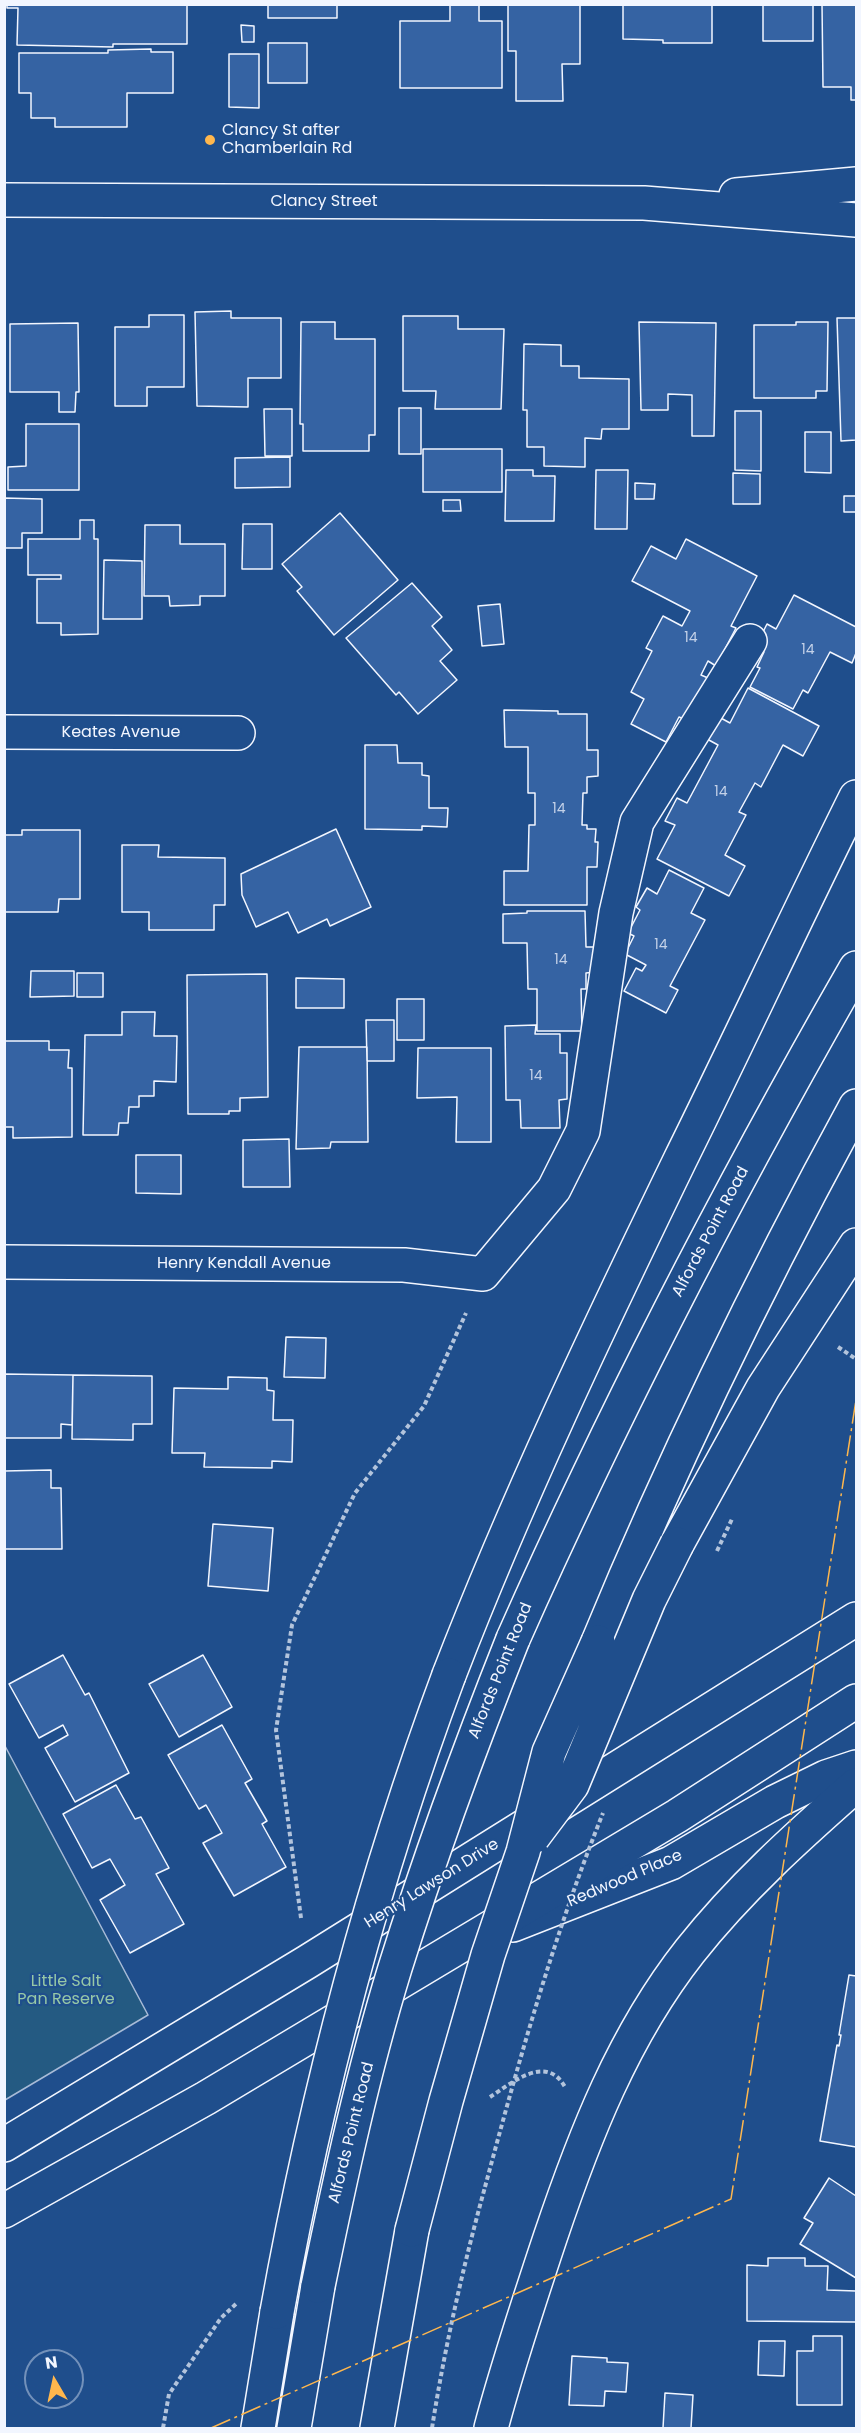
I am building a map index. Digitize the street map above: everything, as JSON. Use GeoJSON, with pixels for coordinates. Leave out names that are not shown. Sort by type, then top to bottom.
{"type":"FeatureCollection","features":[{"type":"Feature","properties":{"kind":"main road","name":"Clancy Street"},"geometry":{"type":"LineString","coordinates":[[644,203],[856,184]]}},
{"type":"Feature","properties":{"kind":"main road","name":"Clancy Street"},"geometry":{"type":"LineString","coordinates":[[4,200],[644,203],[856,220]]}},
{"type":"Feature","properties":{"kind":"main road"},"geometry":{"type":"LineString","coordinates":[[483,1274],[554,1189],[583,1131],[616,913],[637,822],[750,641]]}},
{"type":"Feature","properties":{"kind":"main road","name":"Keates Avenue"},"geometry":{"type":"LineString","coordinates":[[4,732],[238,733]]}},
{"type":"Feature","properties":{"kind":"main road"},"geometry":{"type":"LineString","coordinates":[[258,2428],[277,2312],[309,2144],[350,1980],[403,1804],[449,1675],[481,1592],[567,1395],[621,1279],[856,797]]}},
{"type":"Feature","properties":{"kind":"main road","name":"Alfords Point Road"},"geometry":{"type":"LineString","coordinates":[[294,2428],[318,2286],[354,2123],[395,1969],[446,1811],[513,1639],[565,1521],[674,1301],[856,968]]}},
{"type":"Feature","properties":{"kind":"main road"},"geometry":{"type":"LineString","coordinates":[[376,2428],[412,2230],[446,2101],[488,1955],[523,1852],[549,1752],[643,1532],[691,1428],[746,1316],[856,1106]]}},
{"type":"Feature","properties":{"kind":"main road"},"geometry":{"type":"LineString","coordinates":[[523,1852],[572,1785],[640,1621],[677,1544],[763,1388],[856,1245]]}},
{"type":"Feature","properties":{"kind":"main road","name":"Henry Kendall Avenue"},"geometry":{"type":"LineString","coordinates":[[4,1262],[404,1265],[483,1274]]}},
{"type":"Feature","properties":{"kind":"main road","name":"Henry Lawson Drive"},"geometry":{"type":"LineString","coordinates":[[4,2145],[307,1962],[856,1619]]}},
{"type":"Feature","properties":{"kind":"main road"},"geometry":{"type":"LineString","coordinates":[[4,2211],[206,2098],[677,1816],[856,1701]]}},
{"type":"Feature","properties":{"kind":"main road","name":"Redwood Place"},"geometry":{"type":"LineString","coordinates":[[452,1949],[671,1863],[775,1802],[826,1777],[856,1767]]}},
{"type":"Feature","properties":{"kind":"main road"},"geometry":{"type":"LineString","coordinates":[[491,2428],[529,2301],[588,2130],[616,2069],[651,2006],[689,1952],[735,1898],[783,1849],[856,1785]]}},
{"type":"Feature","properties":{"kind":"main road"},"geometry":{"type":"LineString","coordinates":[[510,2428],[529,2301]]}},
{"type":"Feature","properties":{"kind":"path"},"geometry":{"type":"LineString","coordinates":[[307,1962],[276,1730],[292,1625],[355,1493],[424,1406],[483,1274]]}},
{"type":"Feature","properties":{"kind":"path"},"geometry":{"type":"LineString","coordinates":[[838,1347],[856,1359]]}},
{"type":"Feature","properties":{"kind":"path"},"geometry":{"type":"LineString","coordinates":[[713,1558],[732,1519]]}},
{"type":"Feature","properties":{"kind":"path"},"geometry":{"type":"LineString","coordinates":[[432,2428],[463,2266],[533,2013],[564,1917],[604,1810]]}},
{"type":"Feature","properties":{"kind":"green space","name":"Little Salt Pan Reserve"},"geometry":{"type":"Polygon","coordinates":[[[5,1746],[148,2015],[4,2100],[5,1746]]]}},
{"type":"Feature","properties":{"kind":"building"},"geometry":{"type":"Polygon","coordinates":[[[7,4],[187,4],[187,44],[113,44],[113,47],[17,45],[18,8],[7,8],[7,4]]]}},
{"type":"Feature","properties":{"kind":"building"},"geometry":{"type":"Polygon","coordinates":[[[268,4],[337,4],[337,18],[268,18],[268,4]]]}},
{"type":"Feature","properties":{"kind":"building"},"geometry":{"type":"Polygon","coordinates":[[[450,4],[479,4],[479,21],[502,21],[502,88],[400,88],[400,21],[450,21],[450,4]]]}},
{"type":"Feature","properties":{"kind":"building"},"geometry":{"type":"Polygon","coordinates":[[[508,4],[580,4],[580,64],[562,64],[563,101],[516,101],[516,51],[508,51],[508,4]]]}},
{"type":"Feature","properties":{"kind":"building"},"geometry":{"type":"Polygon","coordinates":[[[623,4],[712,4],[712,43],[663,43],[663,40],[623,39],[623,4]]]}},
{"type":"Feature","properties":{"kind":"building"},"geometry":{"type":"Polygon","coordinates":[[[763,4],[813,4],[813,41],[763,41],[763,4]]]}},
{"type":"Feature","properties":{"kind":"building"},"geometry":{"type":"Polygon","coordinates":[[[822,4],[856,4],[856,100],[851,100],[851,87],[823,87],[822,4]]]}},
{"type":"Feature","properties":{"kind":"building"},"geometry":{"type":"Polygon","coordinates":[[[241,25],[254,26],[254,42],[242,42],[241,25]]]}},
{"type":"Feature","properties":{"kind":"building"},"geometry":{"type":"Polygon","coordinates":[[[268,43],[307,43],[307,83],[268,83],[268,43]]]}},
{"type":"Feature","properties":{"kind":"building"},"geometry":{"type":"Polygon","coordinates":[[[151,49],[151,52],[173,52],[173,93],[127,93],[127,127],[55,127],[55,118],[31,118],[31,93],[19,93],[19,53],[108,53],[108,50],[151,49]]]}},
{"type":"Feature","properties":{"kind":"building"},"geometry":{"type":"Polygon","coordinates":[[[229,54],[259,54],[259,108],[229,107],[229,54]]]}},
{"type":"Feature","properties":{"kind":"building"},"geometry":{"type":"Polygon","coordinates":[[[231,311],[231,318],[281,318],[281,378],[248,378],[248,407],[197,406],[195,312],[231,311]]]}},
{"type":"Feature","properties":{"kind":"building"},"geometry":{"type":"Polygon","coordinates":[[[149,315],[184,315],[184,387],[147,387],[147,406],[115,406],[115,327],[149,327],[149,315]]]}},
{"type":"Feature","properties":{"kind":"building"},"geometry":{"type":"Polygon","coordinates":[[[403,316],[458,316],[458,329],[504,329],[501,409],[435,409],[436,391],[403,391],[403,316]]]}},
{"type":"Feature","properties":{"kind":"building"},"geometry":{"type":"Polygon","coordinates":[[[837,318],[856,318],[856,440],[841,441],[837,318]]]}},
{"type":"Feature","properties":{"kind":"building"},"geometry":{"type":"Polygon","coordinates":[[[301,322],[335,322],[335,339],[375,339],[375,435],[369,435],[369,451],[303,451],[303,424],[300,424],[301,322]]]}},
{"type":"Feature","properties":{"kind":"building"},"geometry":{"type":"Polygon","coordinates":[[[639,322],[716,323],[714,436],[692,436],[692,395],[668,394],[668,410],[641,410],[639,322]]]}},
{"type":"Feature","properties":{"kind":"building"},"geometry":{"type":"Polygon","coordinates":[[[796,322],[828,322],[827,391],[816,391],[816,398],[754,398],[754,325],[796,325],[796,322]]]}},
{"type":"Feature","properties":{"kind":"building"},"geometry":{"type":"Polygon","coordinates":[[[78,323],[79,392],[76,392],[75,412],[59,412],[59,392],[10,392],[10,324],[78,323]]]}},
{"type":"Feature","properties":{"kind":"building"},"geometry":{"type":"Polygon","coordinates":[[[524,344],[561,345],[561,366],[579,366],[579,378],[629,379],[629,429],[602,429],[601,439],[585,438],[585,467],[544,466],[544,447],[527,447],[527,410],[523,410],[524,344]]]}},
{"type":"Feature","properties":{"kind":"building"},"geometry":{"type":"Polygon","coordinates":[[[399,408],[421,408],[421,454],[399,454],[399,408]]]}},
{"type":"Feature","properties":{"kind":"building"},"geometry":{"type":"Polygon","coordinates":[[[264,409],[292,409],[292,456],[265,456],[264,409]]]}},
{"type":"Feature","properties":{"kind":"building"},"geometry":{"type":"Polygon","coordinates":[[[735,411],[761,411],[761,471],[735,470],[735,411]]]}},
{"type":"Feature","properties":{"kind":"building"},"geometry":{"type":"Polygon","coordinates":[[[26,424],[79,424],[79,490],[8,490],[8,467],[26,466],[26,424]]]}},
{"type":"Feature","properties":{"kind":"building"},"geometry":{"type":"Polygon","coordinates":[[[805,432],[831,432],[831,473],[805,472],[805,432]]]}},
{"type":"Feature","properties":{"kind":"building"},"geometry":{"type":"Polygon","coordinates":[[[423,449],[502,449],[502,492],[423,492],[423,449]]]}},
{"type":"Feature","properties":{"kind":"building"},"geometry":{"type":"Polygon","coordinates":[[[290,457],[290,487],[235,488],[235,458],[290,457]]]}},
{"type":"Feature","properties":{"kind":"building"},"geometry":{"type":"Polygon","coordinates":[[[506,470],[533,470],[533,476],[555,476],[554,521],[505,521],[506,470]]]}},
{"type":"Feature","properties":{"kind":"building"},"geometry":{"type":"Polygon","coordinates":[[[596,470],[628,470],[627,529],[595,529],[596,470]]]}},
{"type":"Feature","properties":{"kind":"building"},"geometry":{"type":"Polygon","coordinates":[[[733,473],[760,474],[760,504],[733,504],[733,473]]]}},
{"type":"Feature","properties":{"kind":"building"},"geometry":{"type":"Polygon","coordinates":[[[635,483],[655,484],[654,499],[635,499],[635,483]]]}},
{"type":"Feature","properties":{"kind":"building"},"geometry":{"type":"Polygon","coordinates":[[[844,496],[856,496],[856,512],[844,512],[844,496]]]}},
{"type":"Feature","properties":{"kind":"building"},"geometry":{"type":"Polygon","coordinates":[[[4,498],[42,499],[42,533],[22,533],[22,548],[4,548],[4,498]]]}},
{"type":"Feature","properties":{"kind":"building"},"geometry":{"type":"Polygon","coordinates":[[[443,500],[460,500],[461,511],[443,511],[443,500]]]}},
{"type":"Feature","properties":{"kind":"building"},"geometry":{"type":"Polygon","coordinates":[[[340,513],[398,580],[334,635],[297,591],[302,587],[282,564],[340,513]]]}},
{"type":"Feature","properties":{"kind":"building"},"geometry":{"type":"Polygon","coordinates":[[[80,520],[94,520],[94,539],[98,539],[98,634],[61,635],[61,623],[37,623],[37,579],[61,579],[61,575],[28,575],[28,539],[80,539],[80,520]]]}},
{"type":"Feature","properties":{"kind":"building"},"geometry":{"type":"Polygon","coordinates":[[[243,524],[272,524],[272,569],[242,569],[243,524]]]}},
{"type":"Feature","properties":{"kind":"building"},"geometry":{"type":"Polygon","coordinates":[[[145,525],[180,525],[180,544],[225,544],[225,596],[200,596],[200,605],[170,606],[169,596],[144,596],[145,525]]]}},
{"type":"Feature","properties":{"kind":"building"},"geometry":{"type":"Polygon","coordinates":[[[686,539],[757,576],[731,626],[736,628],[716,666],[708,661],[701,675],[708,678],[686,720],[679,717],[666,742],[631,724],[644,699],[631,692],[652,651],[646,648],[663,616],[682,626],[690,611],[632,581],[651,546],[676,559],[686,539]]]}},
{"type":"Feature","properties":{"kind":"building"},"geometry":{"type":"Polygon","coordinates":[[[104,560],[142,561],[142,619],[103,619],[104,560]]]}},
{"type":"Feature","properties":{"kind":"building"},"geometry":{"type":"Polygon","coordinates":[[[412,583],[442,617],[432,626],[452,650],[440,661],[457,680],[418,714],[399,692],[396,695],[346,638],[412,583]]]}},
{"type":"Feature","properties":{"kind":"building"},"geometry":{"type":"Polygon","coordinates":[[[794,595],[856,627],[856,653],[852,663],[830,652],[808,693],[803,690],[793,709],[750,687],[760,668],[757,667],[764,652],[755,648],[767,624],[776,629],[794,595]]]}},
{"type":"Feature","properties":{"kind":"building"},"geometry":{"type":"Polygon","coordinates":[[[500,604],[504,644],[482,646],[478,606],[500,604]]]}},
{"type":"Feature","properties":{"kind":"building"},"geometry":{"type":"Polygon","coordinates":[[[748,688],[819,726],[803,756],[783,745],[761,787],[755,783],[739,812],[746,815],[725,855],[745,866],[729,896],[657,859],[675,825],[665,821],[677,798],[687,803],[718,745],[707,739],[719,717],[730,723],[748,688]]]}},
{"type":"Feature","properties":{"kind":"building"},"geometry":{"type":"Polygon","coordinates":[[[504,710],[587,714],[587,750],[598,750],[598,776],[587,777],[587,793],[583,793],[582,825],[587,825],[587,829],[596,829],[595,842],[598,842],[597,867],[587,867],[587,905],[504,905],[504,871],[528,871],[529,825],[535,825],[535,793],[528,793],[528,747],[505,747],[504,710]]]}},
{"type":"Feature","properties":{"kind":"building"},"geometry":{"type":"Polygon","coordinates":[[[365,745],[397,745],[398,763],[422,763],[422,775],[429,776],[429,808],[448,808],[447,827],[422,826],[422,830],[365,829],[365,745]]]}},
{"type":"Feature","properties":{"kind":"building"},"geometry":{"type":"Polygon","coordinates":[[[336,829],[371,907],[330,926],[327,919],[298,933],[288,912],[256,927],[242,895],[241,874],[336,829]]]}},
{"type":"Feature","properties":{"kind":"building"},"geometry":{"type":"Polygon","coordinates":[[[22,830],[80,830],[80,899],[59,899],[58,912],[4,912],[4,835],[22,835],[22,830]]]}},
{"type":"Feature","properties":{"kind":"building"},"geometry":{"type":"Polygon","coordinates":[[[122,845],[159,845],[158,857],[225,858],[225,905],[214,905],[214,930],[149,930],[149,912],[122,912],[122,845]]]}},
{"type":"Feature","properties":{"kind":"building"},"geometry":{"type":"Polygon","coordinates":[[[669,870],[704,888],[691,913],[705,920],[670,986],[678,990],[666,1013],[624,991],[636,968],[642,971],[646,965],[625,954],[634,936],[628,933],[640,910],[636,907],[647,888],[657,894],[669,870]]]}},
{"type":"Feature","properties":{"kind":"building"},"geometry":{"type":"Polygon","coordinates":[[[527,911],[585,911],[586,947],[595,947],[595,972],[586,973],[586,989],[581,989],[582,1031],[537,1031],[537,989],[528,989],[527,943],[503,943],[503,914],[527,913],[527,911]]]}},
{"type":"Feature","properties":{"kind":"building"},"geometry":{"type":"Polygon","coordinates":[[[31,971],[74,971],[74,996],[30,997],[31,971]]]}},
{"type":"Feature","properties":{"kind":"building"},"geometry":{"type":"Polygon","coordinates":[[[77,973],[103,973],[103,997],[77,997],[77,973]]]}},
{"type":"Feature","properties":{"kind":"building"},"geometry":{"type":"Polygon","coordinates":[[[267,974],[268,1097],[240,1098],[240,1111],[229,1111],[229,1114],[188,1114],[187,975],[267,974]]]}},
{"type":"Feature","properties":{"kind":"building"},"geometry":{"type":"Polygon","coordinates":[[[296,978],[344,979],[344,1008],[296,1008],[296,978]]]}},
{"type":"Feature","properties":{"kind":"building"},"geometry":{"type":"Polygon","coordinates":[[[397,999],[424,999],[424,1040],[397,1040],[397,999]]]}},
{"type":"Feature","properties":{"kind":"building"},"geometry":{"type":"Polygon","coordinates":[[[122,1012],[155,1012],[154,1036],[177,1036],[176,1082],[154,1081],[154,1096],[139,1096],[139,1107],[129,1107],[128,1123],[119,1123],[118,1135],[83,1135],[85,1035],[122,1035],[122,1012]]]}},
{"type":"Feature","properties":{"kind":"building"},"geometry":{"type":"Polygon","coordinates":[[[366,1020],[394,1020],[394,1061],[367,1061],[366,1020]]]}},
{"type":"Feature","properties":{"kind":"building"},"geometry":{"type":"Polygon","coordinates":[[[536,1025],[535,1034],[560,1034],[560,1053],[567,1053],[567,1099],[559,1100],[560,1128],[521,1128],[520,1100],[506,1100],[505,1026],[536,1025]]]}},
{"type":"Feature","properties":{"kind":"building"},"geometry":{"type":"Polygon","coordinates":[[[4,1041],[49,1041],[49,1050],[69,1050],[68,1068],[72,1068],[72,1137],[13,1138],[13,1127],[4,1127],[4,1041]]]}},
{"type":"Feature","properties":{"kind":"building"},"geometry":{"type":"Polygon","coordinates":[[[299,1047],[367,1047],[368,1142],[331,1142],[330,1148],[296,1149],[299,1047]]]}},
{"type":"Feature","properties":{"kind":"building"},"geometry":{"type":"Polygon","coordinates":[[[418,1048],[491,1048],[491,1142],[456,1142],[457,1097],[417,1098],[418,1048]]]}},
{"type":"Feature","properties":{"kind":"building"},"geometry":{"type":"Polygon","coordinates":[[[289,1139],[290,1187],[243,1187],[243,1140],[289,1139]]]}},
{"type":"Feature","properties":{"kind":"building"},"geometry":{"type":"Polygon","coordinates":[[[136,1155],[181,1155],[181,1194],[136,1193],[136,1155]]]}},
{"type":"Feature","properties":{"kind":"building"},"geometry":{"type":"Polygon","coordinates":[[[286,1337],[326,1338],[325,1378],[284,1377],[286,1337]]]}},
{"type":"Feature","properties":{"kind":"building"},"geometry":{"type":"Polygon","coordinates":[[[4,1374],[73,1375],[72,1425],[61,1424],[61,1438],[4,1438],[4,1374]]]}},
{"type":"Feature","properties":{"kind":"building"},"geometry":{"type":"Polygon","coordinates":[[[73,1375],[152,1376],[152,1424],[133,1424],[133,1440],[72,1439],[73,1375]]]}},
{"type":"Feature","properties":{"kind":"building"},"geometry":{"type":"Polygon","coordinates":[[[228,1377],[267,1378],[267,1390],[274,1391],[273,1420],[293,1420],[292,1462],[272,1461],[272,1468],[204,1467],[205,1453],[172,1453],[174,1388],[228,1389],[228,1377]]]}},
{"type":"Feature","properties":{"kind":"building"},"geometry":{"type":"Polygon","coordinates":[[[51,1470],[51,1488],[61,1488],[62,1549],[4,1549],[4,1471],[51,1470]]]}},
{"type":"Feature","properties":{"kind":"building"},"geometry":{"type":"Polygon","coordinates":[[[213,1524],[273,1528],[268,1591],[208,1586],[213,1524]]]}},
{"type":"Feature","properties":{"kind":"building"},"geometry":{"type":"Polygon","coordinates":[[[63,1655],[85,1695],[89,1693],[129,1773],[75,1802],[45,1748],[68,1735],[63,1725],[39,1738],[9,1684],[63,1655]]]}},
{"type":"Feature","properties":{"kind":"building"},"geometry":{"type":"Polygon","coordinates":[[[203,1655],[232,1707],[179,1737],[149,1684],[203,1655]]]}},
{"type":"Feature","properties":{"kind":"building"},"geometry":{"type":"Polygon","coordinates":[[[222,1725],[252,1779],[245,1783],[267,1821],[262,1824],[286,1867],[234,1896],[203,1843],[222,1833],[206,1805],[199,1809],[168,1755],[222,1725]]]}},
{"type":"Feature","properties":{"kind":"building"},"geometry":{"type":"Polygon","coordinates":[[[116,1785],[135,1819],[141,1817],[169,1868],[156,1874],[184,1924],[130,1953],[100,1900],[125,1885],[110,1859],[92,1868],[63,1814],[116,1785]]]}},
{"type":"Feature","properties":{"kind":"building"},"geometry":{"type":"Polygon","coordinates":[[[849,1975],[856,1976],[856,2147],[820,2141],[837,2045],[839,2046],[841,2035],[839,2035],[849,1975]]]}},
{"type":"Feature","properties":{"kind":"building"},"geometry":{"type":"Polygon","coordinates":[[[829,2178],[856,2196],[856,2278],[800,2244],[813,2223],[804,2218],[829,2178]]]}},
{"type":"Feature","properties":{"kind":"building"},"geometry":{"type":"Polygon","coordinates":[[[768,2258],[805,2258],[805,2266],[828,2266],[827,2290],[856,2291],[856,2322],[747,2321],[747,2265],[768,2266],[768,2258]]]}},
{"type":"Feature","properties":{"kind":"building"},"geometry":{"type":"Polygon","coordinates":[[[813,2336],[842,2336],[842,2405],[797,2405],[797,2351],[813,2351],[813,2336]]]}},
{"type":"Feature","properties":{"kind":"building"},"geometry":{"type":"Polygon","coordinates":[[[759,2341],[785,2341],[784,2376],[758,2375],[759,2341]]]}},
{"type":"Feature","properties":{"kind":"building"},"geometry":{"type":"Polygon","coordinates":[[[572,2356],[607,2358],[607,2362],[628,2363],[626,2392],[605,2391],[604,2406],[569,2405],[572,2356]]]}},
{"type":"Feature","properties":{"kind":"building"},"geometry":{"type":"Polygon","coordinates":[[[665,2393],[693,2395],[691,2428],[663,2428],[665,2393]]]}},
{"type":"Feature","properties":{"kind":"power"},"geometry":{"type":"LineString","coordinates":[[211,2428],[731,2199],[856,1400]]}},
{"type":"Feature","properties":{"kind":"place","name":"Clancy St after Chamberlain Rd"},"geometry":{"type":"Point","coordinates":[210,140]}}]}
